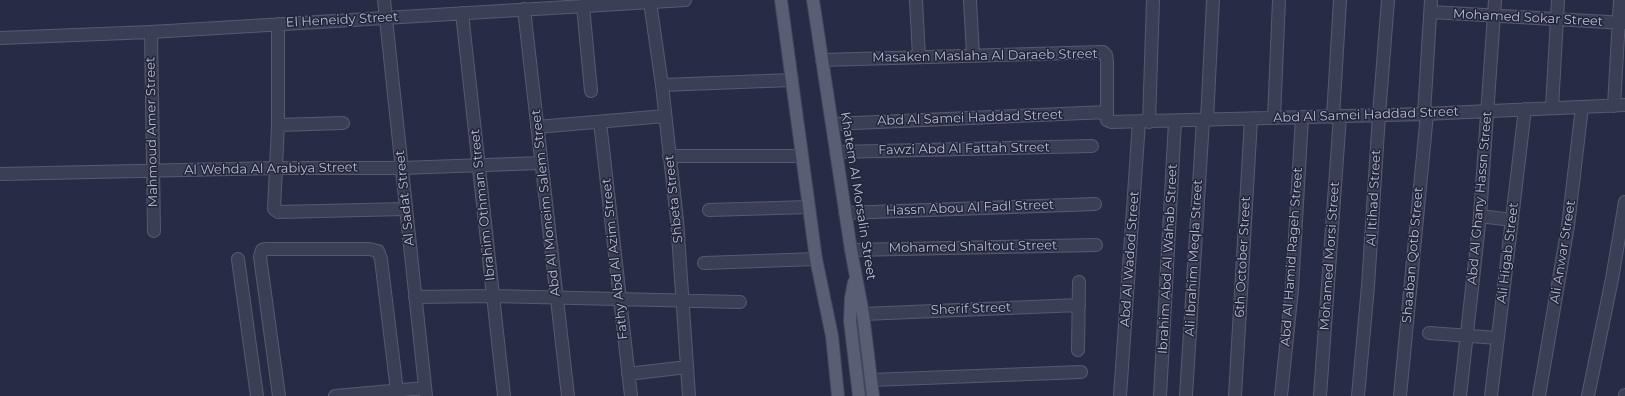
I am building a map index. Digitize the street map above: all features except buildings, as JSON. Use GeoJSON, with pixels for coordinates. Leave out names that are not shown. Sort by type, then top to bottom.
{"type":"FeatureCollection","features":[{"type":"Feature","properties":{"kind":"main road"},"geometry":{"type":"LineString","coordinates":[[781,0],[816,258],[844,396]]}},
{"type":"Feature","properties":{"kind":"main road","name":"Khatem Al Morsalin Street"},"geometry":{"type":"LineString","coordinates":[[814,0],[845,213],[863,314],[873,396]]}},
{"type":"Feature","properties":{"kind":"main road"},"geometry":{"type":"LineString","coordinates":[[856,276],[851,298],[850,321],[859,396]]}},
{"type":"Feature","properties":{"kind":"main road"},"geometry":{"type":"LineString","coordinates":[[832,336],[838,396]]}},
{"type":"Feature","properties":{"kind":"street","name":"Al Sadat Street"},"geometry":{"type":"LineString","coordinates":[[384,0],[425,392]]}},
{"type":"Feature","properties":{"kind":"street","name":"El Heneidy Street"},"geometry":{"type":"LineString","coordinates":[[0,38],[151,32],[685,0]]}},
{"type":"Feature","properties":{"kind":"street"},"geometry":{"type":"LineString","coordinates":[[916,0],[919,57]]}},
{"type":"Feature","properties":{"kind":"street"},"geometry":{"type":"LineString","coordinates":[[970,0],[973,55]]}},
{"type":"Feature","properties":{"kind":"street","name":"Abd Al Wadod Street"},"geometry":{"type":"LineString","coordinates":[[1120,396],[1153,0]]}},
{"type":"Feature","properties":{"kind":"street","name":"Ali Ibrahim Meqla Street"},"geometry":{"type":"LineString","coordinates":[[1186,396],[1212,0]]}},
{"type":"Feature","properties":{"kind":"street"},"geometry":{"type":"LineString","coordinates":[[1274,118],[1279,0]]}},
{"type":"Feature","properties":{"kind":"street","name":"Mohamed Morsi Street"},"geometry":{"type":"LineString","coordinates":[[1320,396],[1337,116],[1340,0]]}},
{"type":"Feature","properties":{"kind":"street","name":"Al Itihad Street"},"geometry":{"type":"LineString","coordinates":[[1358,396],[1368,286],[1388,0]]}},
{"type":"Feature","properties":{"kind":"street","name":"Abd Al Ghany Hassn Street"},"geometry":{"type":"LineString","coordinates":[[1460,396],[1480,216],[1489,111],[1496,0]]}},
{"type":"Feature","properties":{"kind":"street"},"geometry":{"type":"LineString","coordinates":[[1552,108],[1558,0]]}},
{"type":"Feature","properties":{"kind":"street"},"geometry":{"type":"LineString","coordinates":[[1620,0],[1622,23],[1620,105]]}},
{"type":"Feature","properties":{"kind":"street","name":"Shbeta Street"},"geometry":{"type":"LineString","coordinates":[[650,2],[662,85],[677,220],[689,396]]}},
{"type":"Feature","properties":{"kind":"street"},"geometry":{"type":"LineString","coordinates":[[583,6],[591,91]]}},
{"type":"Feature","properties":{"kind":"street","name":"Mohamed Sokar Street"},"geometry":{"type":"LineString","coordinates":[[1431,6],[1495,15],[1622,23]]}},
{"type":"Feature","properties":{"kind":"street","name":"Shaaban Qotb Street"},"geometry":{"type":"LineString","coordinates":[[1400,396],[1425,114],[1431,6]]}},
{"type":"Feature","properties":{"kind":"street","name":"Abd Al Moneim Salem Street"},"geometry":{"type":"LineString","coordinates":[[524,9],[568,396]]}},
{"type":"Feature","properties":{"kind":"street","name":"Ibrahim Othman Street"},"geometry":{"type":"LineString","coordinates":[[462,13],[504,396]]}},
{"type":"Feature","properties":{"kind":"street"},"geometry":{"type":"LineString","coordinates":[[278,24],[278,125],[274,209],[278,212],[406,209]]}},
{"type":"Feature","properties":{"kind":"street","name":"Mahmoud Amer Street"},"geometry":{"type":"LineString","coordinates":[[151,32],[154,231]]}},
{"type":"Feature","properties":{"kind":"street","name":"Masaken Maslaha Al Daraeb Street"},"geometry":{"type":"LineString","coordinates":[[822,60],[1103,52],[1106,55],[1107,116]]}},
{"type":"Feature","properties":{"kind":"street"},"geometry":{"type":"LineString","coordinates":[[662,85],[792,80]]}},
{"type":"Feature","properties":{"kind":"street","name":"Abd Al Samei Haddad Street"},"geometry":{"type":"LineString","coordinates":[[832,124],[1107,116],[1111,122],[1144,122],[1425,114],[1620,105]]}},
{"type":"Feature","properties":{"kind":"street","name":"Ali Anwar Street"},"geometry":{"type":"LineString","coordinates":[[1539,396],[1568,226],[1582,107]]}},
{"type":"Feature","properties":{"kind":"street","name":"Ali Higab Street"},"geometry":{"type":"LineString","coordinates":[[1492,396],[1525,109]]}},
{"type":"Feature","properties":{"kind":"street"},"geometry":{"type":"LineString","coordinates":[[537,127],[665,116]]}},
{"type":"Feature","properties":{"kind":"street","name":"Abd Al Hamid Rageh Street"},"geometry":{"type":"LineString","coordinates":[[1281,396],[1292,289],[1302,117]]}},
{"type":"Feature","properties":{"kind":"street","name":"6th October Street"},"geometry":{"type":"LineString","coordinates":[[1235,396],[1251,119]]}},
{"type":"Feature","properties":{"kind":"street","name":"Ibrahim Abd Al Wahab Street"},"geometry":{"type":"LineString","coordinates":[[1160,396],[1175,121]]}},
{"type":"Feature","properties":{"kind":"street","name":"Fathy Abd Al Azim Street"},"geometry":{"type":"LineString","coordinates":[[600,122],[631,396]]}},
{"type":"Feature","properties":{"kind":"street"},"geometry":{"type":"LineString","coordinates":[[278,125],[343,123]]}},
{"type":"Feature","properties":{"kind":"street","name":"Fawzi Abd Al Fattah Street"},"geometry":{"type":"LineString","coordinates":[[836,152],[1092,146]]}},
{"type":"Feature","properties":{"kind":"street"},"geometry":{"type":"LineString","coordinates":[[669,156],[802,156]]}},
{"type":"Feature","properties":{"kind":"street","name":"Al Wehda Al Arabiya Street"},"geometry":{"type":"LineString","coordinates":[[0,174],[153,172],[276,168],[401,168],[541,163]]}},
{"type":"Feature","properties":{"kind":"street"},"geometry":{"type":"LineString","coordinates":[[1588,396],[1612,279],[1625,202]]}},
{"type":"Feature","properties":{"kind":"street","name":"Hassn Abou Al Fadl Street"},"geometry":{"type":"LineString","coordinates":[[845,213],[1095,204]]}},
{"type":"Feature","properties":{"kind":"street"},"geometry":{"type":"LineString","coordinates":[[709,210],[809,207]]}},
{"type":"Feature","properties":{"kind":"street"},"geometry":{"type":"LineString","coordinates":[[1480,216],[1512,220]]}},
{"type":"Feature","properties":{"kind":"street","name":"Mohamed Shaltout Street"},"geometry":{"type":"LineString","coordinates":[[851,250],[1096,245]]}},
{"type":"Feature","properties":{"kind":"street"},"geometry":{"type":"LineString","coordinates":[[279,396],[260,257],[260,254],[265,249],[370,249],[378,251],[381,259],[396,393]]}},
{"type":"Feature","properties":{"kind":"street"},"geometry":{"type":"LineString","coordinates":[[704,263],[816,258]]}},
{"type":"Feature","properties":{"kind":"street"},"geometry":{"type":"LineString","coordinates":[[238,259],[257,396]]}},
{"type":"Feature","properties":{"kind":"street"},"geometry":{"type":"LineString","coordinates":[[1078,350],[1079,282]]}},
{"type":"Feature","properties":{"kind":"street"},"geometry":{"type":"LineString","coordinates":[[415,297],[493,296],[740,302]]}},
{"type":"Feature","properties":{"kind":"street","name":"Sherif Street"},"geometry":{"type":"LineString","coordinates":[[863,314],[1079,305]]}},
{"type":"Feature","properties":{"kind":"street"},"geometry":{"type":"LineString","coordinates":[[1430,333],[1498,338]]}},
{"type":"Feature","properties":{"kind":"street"},"geometry":{"type":"LineString","coordinates":[[628,374],[687,367]]}},
{"type":"Feature","properties":{"kind":"street"},"geometry":{"type":"LineString","coordinates":[[871,380],[1081,372]]}},
{"type":"Feature","properties":{"kind":"street"},"geometry":{"type":"LineString","coordinates":[[335,396],[425,392]]}}]}
